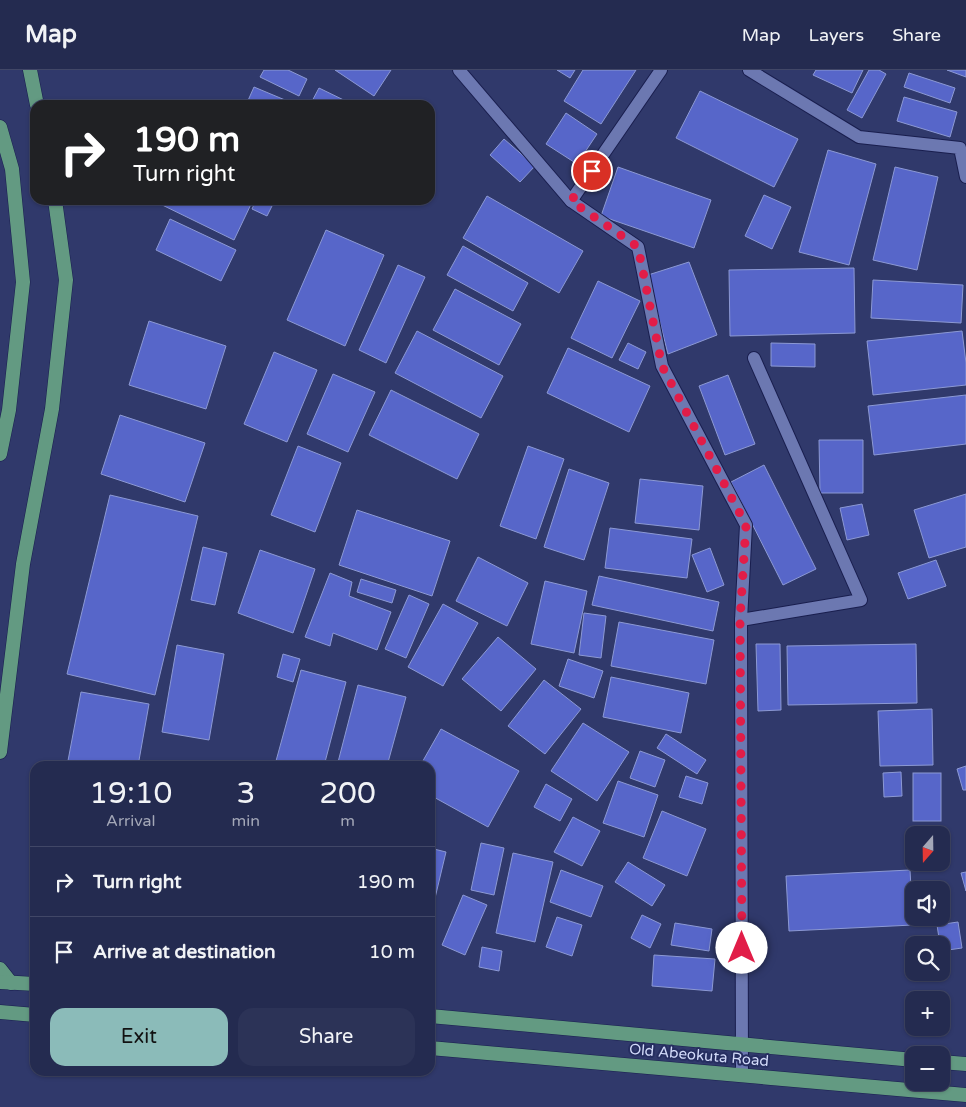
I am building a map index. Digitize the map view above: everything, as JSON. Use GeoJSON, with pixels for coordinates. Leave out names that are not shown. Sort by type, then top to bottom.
{"type":"FeatureCollection","features":[{"type":"Feature","properties":{"kind":"highway"},"geometry":{"type":"LineString","coordinates":[[30,70],[36,100]]}},
{"type":"Feature","properties":{"kind":"highway"},"geometry":{"type":"LineString","coordinates":[[0,127],[12,169],[23,282],[9,410],[0,454]]}},
{"type":"Feature","properties":{"kind":"highway"},"geometry":{"type":"LineString","coordinates":[[0,752],[23,564],[52,409],[66,280],[56,205]]}},
{"type":"Feature","properties":{"kind":"highway"},"geometry":{"type":"LineString","coordinates":[[0,969],[5,982],[30,984]]}},
{"type":"Feature","properties":{"kind":"highway"},"geometry":{"type":"LineString","coordinates":[[0,1012],[30,1015]]}},
{"type":"Feature","properties":{"kind":"highway","name":"Old Abeokuta Road"},"geometry":{"type":"LineString","coordinates":[[435,1016],[905,1059]]}},
{"type":"Feature","properties":{"kind":"highway","name":"Old Abeokuta Road"},"geometry":{"type":"LineString","coordinates":[[435,1048],[966,1095]]}},
{"type":"Feature","properties":{"kind":"highway"},"geometry":{"type":"LineString","coordinates":[[950,1063],[966,1064]]}},
{"type":"Feature","properties":{"kind":"street"},"geometry":{"type":"LineString","coordinates":[[459,70],[571,201],[638,247],[662,366],[746,525],[740,620],[742,1075]]}},
{"type":"Feature","properties":{"kind":"street"},"geometry":{"type":"LineString","coordinates":[[571,201],[661,70]]}},
{"type":"Feature","properties":{"kind":"street"},"geometry":{"type":"LineString","coordinates":[[749,70],[859,137],[960,148],[966,177]]}},
{"type":"Feature","properties":{"kind":"street"},"geometry":{"type":"LineString","coordinates":[[740,620],[861,600],[754,358]]}},
{"type":"Feature","properties":{"kind":"building"},"geometry":{"type":"Polygon","coordinates":[[[264,70],[288,70],[307,79],[299,96],[260,77],[264,70]]]}},
{"type":"Feature","properties":{"kind":"building"},"geometry":{"type":"Polygon","coordinates":[[[335,70],[391,70],[374,96],[335,70]]]}},
{"type":"Feature","properties":{"kind":"building"},"geometry":{"type":"Polygon","coordinates":[[[557,70],[575,70],[570,78],[557,70]]]}},
{"type":"Feature","properties":{"kind":"building"},"geometry":{"type":"Polygon","coordinates":[[[583,70],[636,70],[601,124],[564,101],[583,70]]]}},
{"type":"Feature","properties":{"kind":"building"},"geometry":{"type":"Polygon","coordinates":[[[816,70],[863,70],[852,93],[813,75],[816,70]]]}},
{"type":"Feature","properties":{"kind":"building"},"geometry":{"type":"Polygon","coordinates":[[[869,70],[879,70],[886,74],[862,118],[847,110],[869,70]]]}},
{"type":"Feature","properties":{"kind":"building"},"geometry":{"type":"Polygon","coordinates":[[[947,70],[966,70],[966,77],[947,70]]]}},
{"type":"Feature","properties":{"kind":"building"},"geometry":{"type":"Polygon","coordinates":[[[909,73],[955,88],[950,103],[904,87],[909,73]]]}},
{"type":"Feature","properties":{"kind":"building"},"geometry":{"type":"Polygon","coordinates":[[[254,87],[285,100],[248,100],[254,87]]]}},
{"type":"Feature","properties":{"kind":"building"},"geometry":{"type":"Polygon","coordinates":[[[319,88],[344,100],[313,100],[319,88]]]}},
{"type":"Feature","properties":{"kind":"building"},"geometry":{"type":"Polygon","coordinates":[[[700,91],[798,139],[774,187],[676,138],[700,91]]]}},
{"type":"Feature","properties":{"kind":"building"},"geometry":{"type":"Polygon","coordinates":[[[904,97],[957,112],[950,137],[897,121],[904,97]]]}},
{"type":"Feature","properties":{"kind":"building"},"geometry":{"type":"Polygon","coordinates":[[[566,113],[597,134],[577,164],[546,144],[566,113]]]}},
{"type":"Feature","properties":{"kind":"building"},"geometry":{"type":"Polygon","coordinates":[[[504,139],[535,166],[520,182],[490,155],[504,139]]]}},
{"type":"Feature","properties":{"kind":"building"},"geometry":{"type":"Polygon","coordinates":[[[828,150],[876,164],[849,265],[799,252],[828,150]]]}},
{"type":"Feature","properties":{"kind":"building"},"geometry":{"type":"Polygon","coordinates":[[[618,167],[711,200],[694,248],[601,216],[618,167]]]}},
{"type":"Feature","properties":{"kind":"building"},"geometry":{"type":"Polygon","coordinates":[[[895,167],[938,177],[917,270],[873,260],[895,167]]]}},
{"type":"Feature","properties":{"kind":"building"},"geometry":{"type":"Polygon","coordinates":[[[764,195],[791,207],[772,249],[745,236],[764,195]]]}},
{"type":"Feature","properties":{"kind":"building"},"geometry":{"type":"Polygon","coordinates":[[[487,196],[583,251],[559,293],[463,238],[487,196]]]}},
{"type":"Feature","properties":{"kind":"building"},"geometry":{"type":"Polygon","coordinates":[[[162,205],[251,205],[234,240],[162,205]]]}},
{"type":"Feature","properties":{"kind":"building"},"geometry":{"type":"Polygon","coordinates":[[[254,205],[272,205],[267,216],[252,209],[254,205]]]}},
{"type":"Feature","properties":{"kind":"building"},"geometry":{"type":"Polygon","coordinates":[[[170,219],[236,250],[221,281],[156,250],[170,219]]]}},
{"type":"Feature","properties":{"kind":"building"},"geometry":{"type":"Polygon","coordinates":[[[326,230],[384,255],[345,346],[287,320],[326,230]]]}},
{"type":"Feature","properties":{"kind":"building"},"geometry":{"type":"Polygon","coordinates":[[[463,246],[528,283],[513,311],[447,275],[463,246]]]}},
{"type":"Feature","properties":{"kind":"building"},"geometry":{"type":"Polygon","coordinates":[[[689,262],[717,335],[668,354],[648,275],[689,262]]]}},
{"type":"Feature","properties":{"kind":"building"},"geometry":{"type":"Polygon","coordinates":[[[398,265],[425,277],[386,363],[359,350],[398,265]]]}},
{"type":"Feature","properties":{"kind":"building"},"geometry":{"type":"Polygon","coordinates":[[[854,268],[855,333],[730,336],[729,270],[854,268]]]}},
{"type":"Feature","properties":{"kind":"building"},"geometry":{"type":"Polygon","coordinates":[[[873,280],[963,285],[961,323],[871,318],[873,280]]]}},
{"type":"Feature","properties":{"kind":"building"},"geometry":{"type":"Polygon","coordinates":[[[598,281],[640,301],[612,358],[571,338],[598,281]]]}},
{"type":"Feature","properties":{"kind":"building"},"geometry":{"type":"Polygon","coordinates":[[[455,289],[521,324],[499,365],[433,330],[455,289]]]}},
{"type":"Feature","properties":{"kind":"building"},"geometry":{"type":"Polygon","coordinates":[[[149,321],[226,346],[206,409],[129,385],[149,321]]]}},
{"type":"Feature","properties":{"kind":"building"},"geometry":{"type":"Polygon","coordinates":[[[417,331],[503,376],[481,418],[395,373],[417,331]]]}},
{"type":"Feature","properties":{"kind":"building"},"geometry":{"type":"Polygon","coordinates":[[[962,331],[966,363],[966,385],[873,395],[867,341],[962,331]]]}},
{"type":"Feature","properties":{"kind":"building"},"geometry":{"type":"Polygon","coordinates":[[[628,343],[646,352],[638,369],[619,360],[628,343]]]}},
{"type":"Feature","properties":{"kind":"building"},"geometry":{"type":"Polygon","coordinates":[[[771,343],[815,344],[815,367],[771,366],[771,343]]]}},
{"type":"Feature","properties":{"kind":"building"},"geometry":{"type":"Polygon","coordinates":[[[568,348],[650,386],[629,432],[547,393],[568,348]]]}},
{"type":"Feature","properties":{"kind":"building"},"geometry":{"type":"Polygon","coordinates":[[[274,352],[317,370],[287,442],[244,424],[274,352]]]}},
{"type":"Feature","properties":{"kind":"building"},"geometry":{"type":"Polygon","coordinates":[[[333,374],[375,392],[348,452],[307,434],[333,374]]]}},
{"type":"Feature","properties":{"kind":"building"},"geometry":{"type":"Polygon","coordinates":[[[728,375],[755,444],[725,455],[699,386],[728,375]]]}},
{"type":"Feature","properties":{"kind":"building"},"geometry":{"type":"Polygon","coordinates":[[[391,390],[479,434],[457,479],[369,435],[391,390]]]}},
{"type":"Feature","properties":{"kind":"building"},"geometry":{"type":"Polygon","coordinates":[[[966,395],[966,444],[874,455],[868,406],[966,395]]]}},
{"type":"Feature","properties":{"kind":"building"},"geometry":{"type":"Polygon","coordinates":[[[120,415],[205,443],[185,502],[101,474],[120,415]]]}},
{"type":"Feature","properties":{"kind":"building"},"geometry":{"type":"Polygon","coordinates":[[[819,440],[863,440],[863,493],[820,493],[819,440]]]}},
{"type":"Feature","properties":{"kind":"building"},"geometry":{"type":"Polygon","coordinates":[[[298,446],[341,463],[315,532],[271,515],[298,446]]]}},
{"type":"Feature","properties":{"kind":"building"},"geometry":{"type":"Polygon","coordinates":[[[528,446],[564,459],[536,539],[500,526],[528,446]]]}},
{"type":"Feature","properties":{"kind":"building"},"geometry":{"type":"Polygon","coordinates":[[[764,465],[816,569],[783,585],[731,482],[764,465]]]}},
{"type":"Feature","properties":{"kind":"building"},"geometry":{"type":"Polygon","coordinates":[[[569,469],[609,483],[584,560],[544,547],[569,469]]]}},
{"type":"Feature","properties":{"kind":"building"},"geometry":{"type":"Polygon","coordinates":[[[640,479],[703,486],[699,530],[635,523],[640,479]]]}},
{"type":"Feature","properties":{"kind":"building"},"geometry":{"type":"Polygon","coordinates":[[[966,494],[966,547],[929,558],[914,510],[966,494]]]}},
{"type":"Feature","properties":{"kind":"building"},"geometry":{"type":"Polygon","coordinates":[[[110,495],[198,516],[155,695],[67,674],[110,495]]]}},
{"type":"Feature","properties":{"kind":"building"},"geometry":{"type":"Polygon","coordinates":[[[862,504],[869,535],[847,540],[840,508],[862,504]]]}},
{"type":"Feature","properties":{"kind":"building"},"geometry":{"type":"Polygon","coordinates":[[[357,510],[450,541],[432,596],[339,565],[357,510]]]}},
{"type":"Feature","properties":{"kind":"building"},"geometry":{"type":"Polygon","coordinates":[[[610,528],[692,539],[687,578],[605,568],[610,528]]]}},
{"type":"Feature","properties":{"kind":"building"},"geometry":{"type":"Polygon","coordinates":[[[203,547],[227,553],[215,605],[191,600],[203,547]]]}},
{"type":"Feature","properties":{"kind":"building"},"geometry":{"type":"Polygon","coordinates":[[[710,548],[724,585],[707,592],[692,555],[710,548]]]}},
{"type":"Feature","properties":{"kind":"building"},"geometry":{"type":"Polygon","coordinates":[[[260,550],[315,569],[293,633],[238,613],[260,550]]]}},
{"type":"Feature","properties":{"kind":"building"},"geometry":{"type":"Polygon","coordinates":[[[478,557],[528,583],[507,626],[456,601],[478,557]]]}},
{"type":"Feature","properties":{"kind":"building"},"geometry":{"type":"Polygon","coordinates":[[[936,560],[946,586],[908,599],[898,573],[936,560]]]}},
{"type":"Feature","properties":{"kind":"building"},"geometry":{"type":"Polygon","coordinates":[[[330,573],[352,582],[349,596],[391,612],[377,650],[333,633],[330,646],[305,637],[330,573]]]}},
{"type":"Feature","properties":{"kind":"building"},"geometry":{"type":"Polygon","coordinates":[[[599,576],[719,602],[713,631],[592,605],[599,576]]]}},
{"type":"Feature","properties":{"kind":"building"},"geometry":{"type":"Polygon","coordinates":[[[361,579],[396,590],[392,603],[357,592],[361,579]]]}},
{"type":"Feature","properties":{"kind":"building"},"geometry":{"type":"Polygon","coordinates":[[[545,581],[587,591],[574,653],[531,644],[545,581]]]}},
{"type":"Feature","properties":{"kind":"building"},"geometry":{"type":"Polygon","coordinates":[[[409,595],[429,604],[406,658],[385,649],[409,595]]]}},
{"type":"Feature","properties":{"kind":"building"},"geometry":{"type":"Polygon","coordinates":[[[443,604],[478,623],[443,686],[408,667],[443,604]]]}},
{"type":"Feature","properties":{"kind":"building"},"geometry":{"type":"Polygon","coordinates":[[[584,613],[606,616],[601,658],[579,655],[584,613]]]}},
{"type":"Feature","properties":{"kind":"building"},"geometry":{"type":"Polygon","coordinates":[[[619,622],[714,640],[706,684],[611,666],[619,622]]]}},
{"type":"Feature","properties":{"kind":"building"},"geometry":{"type":"Polygon","coordinates":[[[498,637],[536,669],[501,711],[462,679],[498,637]]]}},
{"type":"Feature","properties":{"kind":"building"},"geometry":{"type":"Polygon","coordinates":[[[756,644],[780,644],[781,710],[758,711],[756,644]]]}},
{"type":"Feature","properties":{"kind":"building"},"geometry":{"type":"Polygon","coordinates":[[[916,644],[917,703],[788,705],[787,646],[916,644]]]}},
{"type":"Feature","properties":{"kind":"building"},"geometry":{"type":"Polygon","coordinates":[[[177,645],[224,654],[209,740],[162,732],[177,645]]]}},
{"type":"Feature","properties":{"kind":"building"},"geometry":{"type":"Polygon","coordinates":[[[283,654],[300,659],[293,682],[277,677],[283,654]]]}},
{"type":"Feature","properties":{"kind":"building"},"geometry":{"type":"Polygon","coordinates":[[[568,659],[603,671],[594,698],[559,686],[568,659]]]}},
{"type":"Feature","properties":{"kind":"building"},"geometry":{"type":"Polygon","coordinates":[[[301,670],[346,682],[325,761],[276,761],[301,670]]]}},
{"type":"Feature","properties":{"kind":"building"},"geometry":{"type":"Polygon","coordinates":[[[611,677],[689,693],[681,733],[603,717],[611,677]]]}},
{"type":"Feature","properties":{"kind":"building"},"geometry":{"type":"Polygon","coordinates":[[[544,680],[581,709],[545,754],[508,726],[544,680]]]}},
{"type":"Feature","properties":{"kind":"building"},"geometry":{"type":"Polygon","coordinates":[[[358,685],[406,697],[388,761],[338,761],[358,685]]]}},
{"type":"Feature","properties":{"kind":"building"},"geometry":{"type":"Polygon","coordinates":[[[81,692],[149,704],[139,761],[68,761],[81,692]]]}},
{"type":"Feature","properties":{"kind":"building"},"geometry":{"type":"Polygon","coordinates":[[[932,709],[933,765],[880,766],[878,711],[932,709]]]}},
{"type":"Feature","properties":{"kind":"building"},"geometry":{"type":"Polygon","coordinates":[[[583,723],[629,752],[597,801],[551,771],[583,723]]]}},
{"type":"Feature","properties":{"kind":"building"},"geometry":{"type":"Polygon","coordinates":[[[441,729],[519,771],[488,827],[435,798],[435,761],[423,761],[441,729]]]}},
{"type":"Feature","properties":{"kind":"building"},"geometry":{"type":"Polygon","coordinates":[[[666,734],[706,760],[697,774],[657,748],[666,734]]]}},
{"type":"Feature","properties":{"kind":"building"},"geometry":{"type":"Polygon","coordinates":[[[640,751],[665,760],[655,787],[630,778],[640,751]]]}},
{"type":"Feature","properties":{"kind":"building"},"geometry":{"type":"Polygon","coordinates":[[[966,766],[966,790],[963,790],[957,769],[966,766]]]}},
{"type":"Feature","properties":{"kind":"building"},"geometry":{"type":"Polygon","coordinates":[[[901,772],[902,796],[884,797],[883,773],[901,772]]]}},
{"type":"Feature","properties":{"kind":"building"},"geometry":{"type":"Polygon","coordinates":[[[913,773],[941,773],[941,821],[913,821],[913,773]]]}},
{"type":"Feature","properties":{"kind":"building"},"geometry":{"type":"Polygon","coordinates":[[[686,776],[708,783],[702,804],[679,797],[686,776]]]}},
{"type":"Feature","properties":{"kind":"building"},"geometry":{"type":"Polygon","coordinates":[[[618,781],[658,795],[644,837],[603,823],[618,781]]]}},
{"type":"Feature","properties":{"kind":"building"},"geometry":{"type":"Polygon","coordinates":[[[546,784],[572,799],[560,821],[534,807],[546,784]]]}},
{"type":"Feature","properties":{"kind":"building"},"geometry":{"type":"Polygon","coordinates":[[[662,811],[706,829],[687,876],[643,858],[662,811]]]}},
{"type":"Feature","properties":{"kind":"building"},"geometry":{"type":"Polygon","coordinates":[[[573,817],[600,831],[582,866],[554,852],[573,817]]]}},
{"type":"Feature","properties":{"kind":"building"},"geometry":{"type":"Polygon","coordinates":[[[481,843],[504,848],[494,895],[471,890],[481,843]]]}},
{"type":"Feature","properties":{"kind":"building"},"geometry":{"type":"Polygon","coordinates":[[[435,849],[446,852],[435,898],[435,849]]]}},
{"type":"Feature","properties":{"kind":"building"},"geometry":{"type":"Polygon","coordinates":[[[513,853],[553,862],[535,942],[496,933],[513,853]]]}},
{"type":"Feature","properties":{"kind":"building"},"geometry":{"type":"Polygon","coordinates":[[[628,862],[665,885],[652,906],[615,882],[628,862]]]}},
{"type":"Feature","properties":{"kind":"building"},"geometry":{"type":"Polygon","coordinates":[[[561,870],[603,886],[591,917],[550,902],[561,870]]]}},
{"type":"Feature","properties":{"kind":"building"},"geometry":{"type":"Polygon","coordinates":[[[910,871],[911,881],[905,881],[905,925],[789,931],[786,876],[910,871]]]}},
{"type":"Feature","properties":{"kind":"building"},"geometry":{"type":"Polygon","coordinates":[[[966,872],[966,891],[961,873],[966,872]]]}},
{"type":"Feature","properties":{"kind":"building"},"geometry":{"type":"Polygon","coordinates":[[[463,895],[487,905],[465,955],[442,945],[463,895]]]}},
{"type":"Feature","properties":{"kind":"building"},"geometry":{"type":"Polygon","coordinates":[[[642,915],[661,924],[650,948],[631,938],[642,915]]]}},
{"type":"Feature","properties":{"kind":"building"},"geometry":{"type":"Polygon","coordinates":[[[557,917],[582,925],[572,956],[546,947],[557,917]]]}},
{"type":"Feature","properties":{"kind":"building"},"geometry":{"type":"Polygon","coordinates":[[[958,922],[962,948],[950,950],[950,936],[939,936],[937,926],[950,926],[950,923],[958,922]]]}},
{"type":"Feature","properties":{"kind":"building"},"geometry":{"type":"Polygon","coordinates":[[[675,923],[712,929],[709,951],[671,945],[675,923]]]}},
{"type":"Feature","properties":{"kind":"building"},"geometry":{"type":"Polygon","coordinates":[[[482,947],[502,951],[499,971],[479,967],[482,947]]]}},
{"type":"Feature","properties":{"kind":"building"},"geometry":{"type":"Polygon","coordinates":[[[654,955],[715,959],[712,991],[652,986],[654,955]]]}},
{"type":"Feature","properties":{"kind":"route"},"geometry":{"type":"LineString","coordinates":[[592,171],[571,201],[638,247],[662,366],[746,525],[740,620],[742,948]]}}]}
